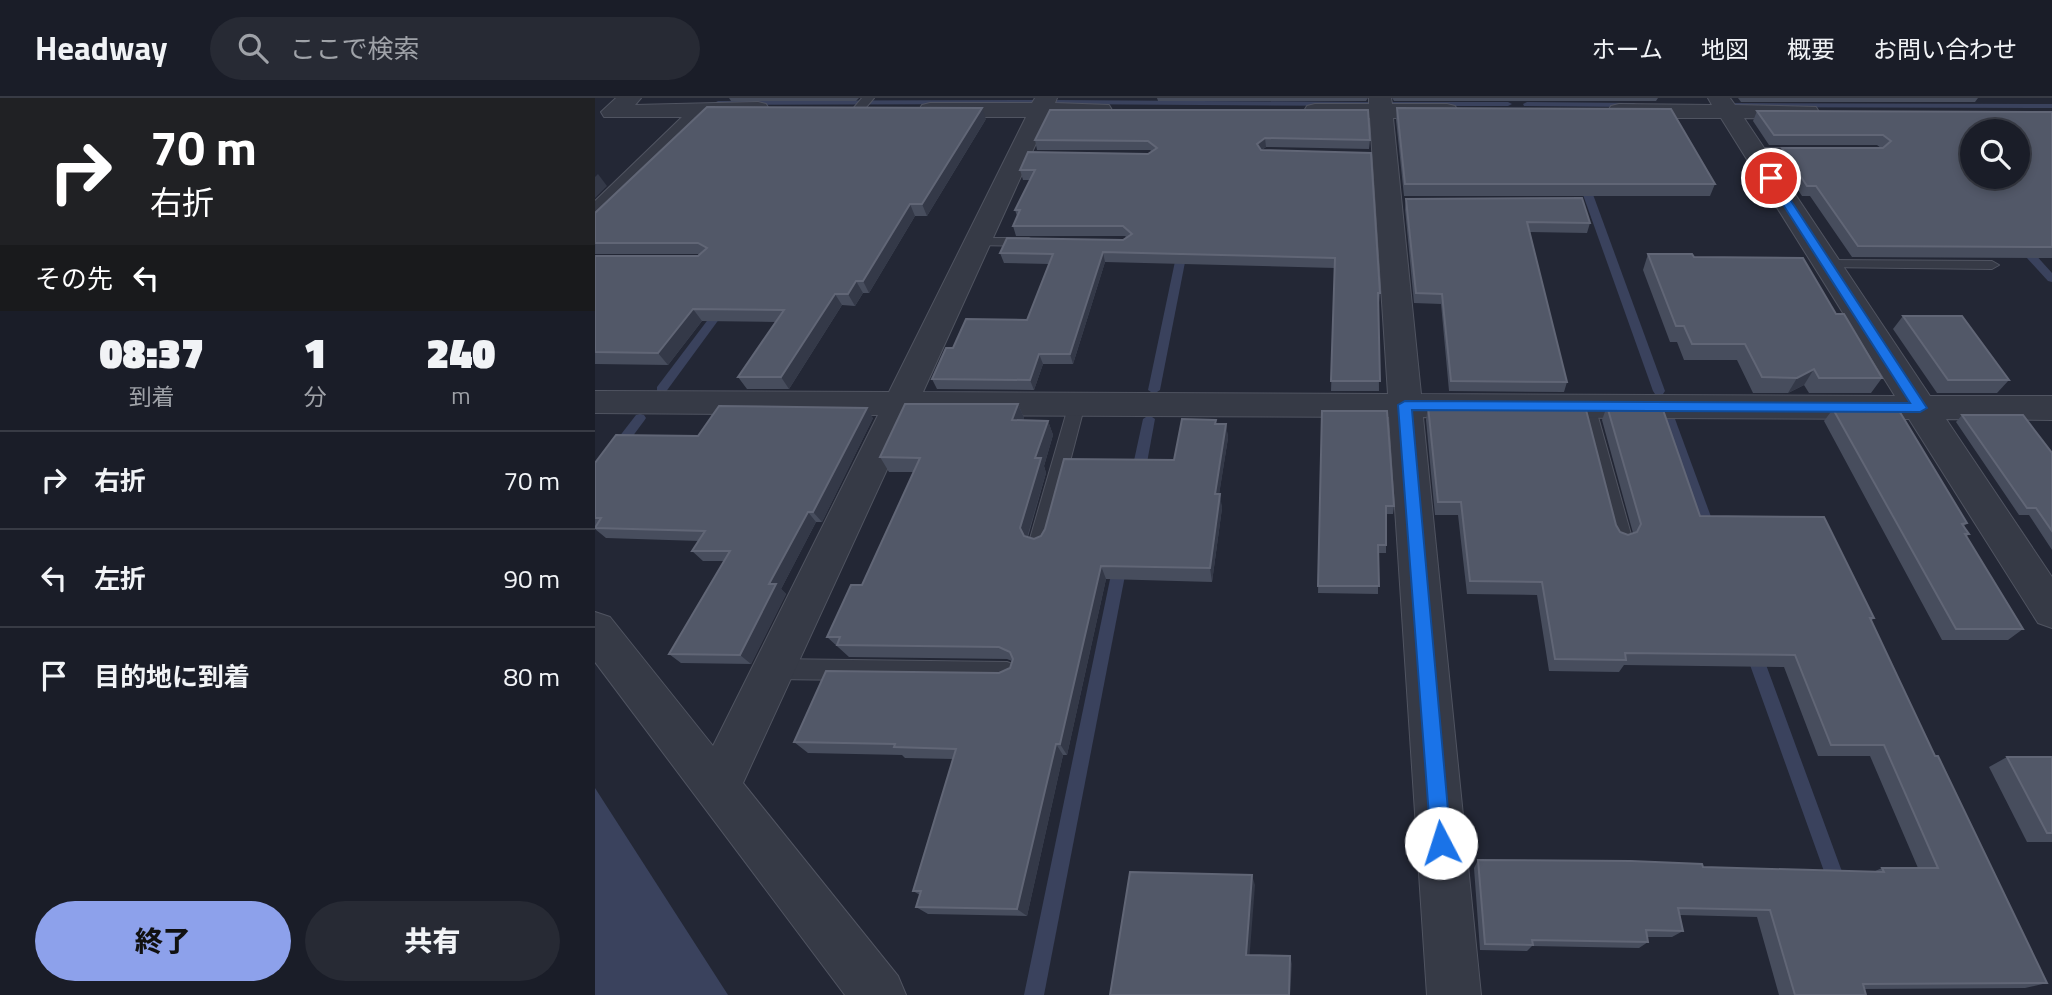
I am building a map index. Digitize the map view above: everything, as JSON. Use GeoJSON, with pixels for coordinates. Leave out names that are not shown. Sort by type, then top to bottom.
{"type":"FeatureCollection","features":[{"type":"Feature","properties":{"kind":"street"},"geometry":{"type":"LineString","coordinates":[[615,114],[673,104]]}},
{"type":"Feature","properties":{"kind":"street"},"geometry":{"type":"LineString","coordinates":[[615,114],[673,104],[781,110]]}},
{"type":"Feature","properties":{"kind":"street"},"geometry":{"type":"LineString","coordinates":[[595,216],[708,104]]}},
{"type":"Feature","properties":{"kind":"street"},"geometry":{"type":"LineString","coordinates":[[832,110],[868,104]]}},
{"type":"Feature","properties":{"kind":"street"},"geometry":{"type":"LineString","coordinates":[[717,788],[978,242],[1025,156],[1043,104]]}},
{"type":"Feature","properties":{"kind":"street"},"geometry":{"type":"LineString","coordinates":[[911,110],[1043,104],[1122,110]]}},
{"type":"Feature","properties":{"kind":"street"},"geometry":{"type":"LineString","coordinates":[[1299,111],[1380,104],[1464,111]]}},
{"type":"Feature","properties":{"kind":"street"},"geometry":{"type":"LineString","coordinates":[[1380,104],[1378,155],[1395,203],[1405,405],[1454,995]]}},
{"type":"Feature","properties":{"kind":"street"},"geometry":{"type":"LineString","coordinates":[[1603,111],[1723,105],[1836,112]]}},
{"type":"Feature","properties":{"kind":"street"},"geometry":{"type":"LineString","coordinates":[[1723,105],[2052,611]]}},
{"type":"Feature","properties":{"kind":"street"},"geometry":{"type":"LineString","coordinates":[[595,402],[2052,408]]}},
{"type":"Feature","properties":{"kind":"street"},"geometry":{"type":"LineString","coordinates":[[595,630],[879,995]]}},
{"type":"Feature","properties":{"kind":"lane"},"geometry":{"type":"LineString","coordinates":[[1754,152],[1822,152]]}},
{"type":"Feature","properties":{"kind":"lane"},"geometry":{"type":"LineString","coordinates":[[978,242],[1044,242]]}},
{"type":"Feature","properties":{"kind":"lane"},"geometry":{"type":"LineString","coordinates":[[1827,264],[1992,265]]}},
{"type":"Feature","properties":{"kind":"lane"},"geometry":{"type":"LineString","coordinates":[[1039,542],[1077,404]]}},
{"type":"Feature","properties":{"kind":"lane"},"geometry":{"type":"LineString","coordinates":[[1587,406],[1622,538]]}},
{"type":"Feature","properties":{"kind":"lane"},"geometry":{"type":"LineString","coordinates":[[774,669],[1007,673]]}},
{"type":"Feature","properties":{"kind":"water"},"geometry":{"type":"Polygon","coordinates":[[[595,788],[728,995],[595,995],[595,788]]]}},
{"type":"Feature","properties":{"kind":"building"},"geometry":{"type":"Polygon","coordinates":[[[707,107],[982,108],[922,204],[910,204],[863,281],[856,281],[848,294],[835,294],[781,377],[738,377],[784,310],[693,309],[658,353],[595,352],[595,256],[698,256],[707,248],[698,243],[595,243],[595,213],[707,107]]]}},
{"type":"Feature","properties":{"kind":"building"},"geometry":{"type":"Polygon","coordinates":[[[1397,108],[1671,109],[1715,184],[1405,184],[1397,108]]]}},
{"type":"Feature","properties":{"kind":"building"},"geometry":{"type":"Polygon","coordinates":[[[1050,110],[1368,110],[1370,140],[1265,138],[1257,144],[1261,150],[1371,153],[1380,293],[1380,381],[1331,381],[1335,258],[1103,252],[1070,354],[1039,354],[1030,380],[932,379],[946,348],[953,348],[966,319],[1027,320],[1053,254],[1000,253],[1007,238],[1123,240],[1132,234],[1123,226],[1013,226],[1020,210],[1015,210],[1035,170],[1020,170],[1028,152],[1148,154],[1157,148],[1148,141],[1035,140],[1050,110]]]}},
{"type":"Feature","properties":{"kind":"building"},"geometry":{"type":"Polygon","coordinates":[[[1757,111],[2052,112],[2052,247],[1858,246],[1816,186],[1807,186],[1782,148],[1883,148],[1891,141],[1883,135],[1774,135],[1757,111]]]}},
{"type":"Feature","properties":{"kind":"building"},"geometry":{"type":"Polygon","coordinates":[[[1582,198],[1590,223],[1527,222],[1567,382],[1451,381],[1442,294],[1416,293],[1406,199],[1582,198]]]}},
{"type":"Feature","properties":{"kind":"building"},"geometry":{"type":"Polygon","coordinates":[[[1648,254],[1803,258],[1836,314],[1844,314],[1882,378],[1819,378],[1814,369],[1797,378],[1762,377],[1745,344],[1692,344],[1684,326],[1676,326],[1648,254]]]}},
{"type":"Feature","properties":{"kind":"building"},"geometry":{"type":"Polygon","coordinates":[[[1903,316],[1962,316],[2009,380],[1948,380],[1903,316]]]}},
{"type":"Feature","properties":{"kind":"building"},"geometry":{"type":"Polygon","coordinates":[[[905,404],[1018,404],[1012,420],[1048,421],[1035,458],[1041,458],[1020,528],[1024,536],[1034,539],[1041,536],[1045,529],[1064,459],[1174,460],[1182,419],[1216,420],[1215,424],[1226,424],[1215,494],[1220,494],[1210,568],[1101,566],[1060,744],[1056,744],[1017,909],[916,907],[921,891],[913,891],[956,749],[894,747],[895,744],[794,742],[826,671],[999,673],[1010,668],[1013,659],[1010,652],[999,647],[837,645],[840,637],[827,637],[851,585],[862,585],[920,458],[880,457],[905,404]]]}},
{"type":"Feature","properties":{"kind":"building"},"geometry":{"type":"Polygon","coordinates":[[[719,406],[867,408],[813,512],[808,512],[769,584],[776,584],[740,655],[669,654],[730,551],[692,551],[705,531],[595,528],[601,518],[595,518],[595,463],[616,435],[698,436],[719,406]]]}},
{"type":"Feature","properties":{"kind":"building"},"geometry":{"type":"Polygon","coordinates":[[[1428,406],[1585,406],[1616,525],[1620,532],[1628,535],[1637,532],[1641,524],[1607,406],[1662,407],[1700,516],[1824,517],[1874,618],[1870,618],[1935,756],[1938,756],[2047,983],[1863,984],[1866,995],[1795,995],[1770,910],[1678,908],[1683,931],[1646,930],[1648,942],[1532,940],[1533,945],[1485,944],[1478,860],[1631,861],[1702,864],[1703,867],[1884,872],[1882,868],[1938,868],[1884,745],[1831,745],[1795,655],[1625,653],[1626,660],[1555,659],[1542,582],[1470,581],[1461,502],[1438,502],[1428,406]]]}},
{"type":"Feature","properties":{"kind":"building"},"geometry":{"type":"Polygon","coordinates":[[[1833,409],[1898,409],[1967,523],[1962,524],[1969,534],[1965,534],[2023,629],[1956,629],[1833,409]]]}},
{"type":"Feature","properties":{"kind":"building"},"geometry":{"type":"Polygon","coordinates":[[[1322,411],[1387,411],[1394,506],[1386,506],[1386,545],[1378,545],[1379,586],[1318,586],[1322,411]]]}},
{"type":"Feature","properties":{"kind":"building"},"geometry":{"type":"Polygon","coordinates":[[[1962,415],[2023,415],[2052,453],[2052,531],[2036,508],[2027,508],[1962,415]]]}},
{"type":"Feature","properties":{"kind":"building"},"geometry":{"type":"Polygon","coordinates":[[[2007,757],[2052,757],[2052,833],[2047,833],[2007,757]]]}},
{"type":"Feature","properties":{"kind":"building"},"geometry":{"type":"Polygon","coordinates":[[[1130,872],[1252,875],[1246,955],[1290,956],[1289,995],[1110,995],[1130,872]]]}},
{"type":"Feature","properties":{"kind":"waterway"},"geometry":{"type":"LineString","coordinates":[[718,103],[1033,102]]}},
{"type":"Feature","properties":{"kind":"waterway"},"geometry":{"type":"LineString","coordinates":[[1055,102],[1368,104]]}},
{"type":"Feature","properties":{"kind":"waterway"},"geometry":{"type":"LineString","coordinates":[[1394,104],[1508,104]]}},
{"type":"Feature","properties":{"kind":"waterway"},"geometry":{"type":"LineString","coordinates":[[1527,104],[1634,105]]}},
{"type":"Feature","properties":{"kind":"waterway"},"geometry":{"type":"LineString","coordinates":[[1736,105],[2052,106]]}},
{"type":"Feature","properties":{"kind":"waterway"},"geometry":{"type":"LineString","coordinates":[[1582,178],[1659,391]]}},
{"type":"Feature","properties":{"kind":"waterway"},"geometry":{"type":"LineString","coordinates":[[2020,244],[2052,279]]}},
{"type":"Feature","properties":{"kind":"waterway"},"geometry":{"type":"LineString","coordinates":[[1154,390],[1183,247]]}},
{"type":"Feature","properties":{"kind":"waterway"},"geometry":{"type":"LineString","coordinates":[[661,390],[723,307]]}},
{"type":"Feature","properties":{"kind":"waterway"},"geometry":{"type":"LineString","coordinates":[[595,477],[640,418]]}},
{"type":"Feature","properties":{"kind":"waterway"},"geometry":{"type":"LineString","coordinates":[[1137,479],[1149,419]]}},
{"type":"Feature","properties":{"kind":"waterway"},"geometry":{"type":"LineString","coordinates":[[1669,419],[1710,533]]}},
{"type":"Feature","properties":{"kind":"waterway"},"geometry":{"type":"LineString","coordinates":[[1034,995],[1121,560]]}},
{"type":"Feature","properties":{"kind":"waterway"},"geometry":{"type":"LineString","coordinates":[[1753,651],[1839,888]]}},
{"type":"Feature","properties":{"kind":"route"},"geometry":{"type":"LineString","coordinates":[[1441,843],[1405,405],[1920,408],[1771,178]]}}]}
